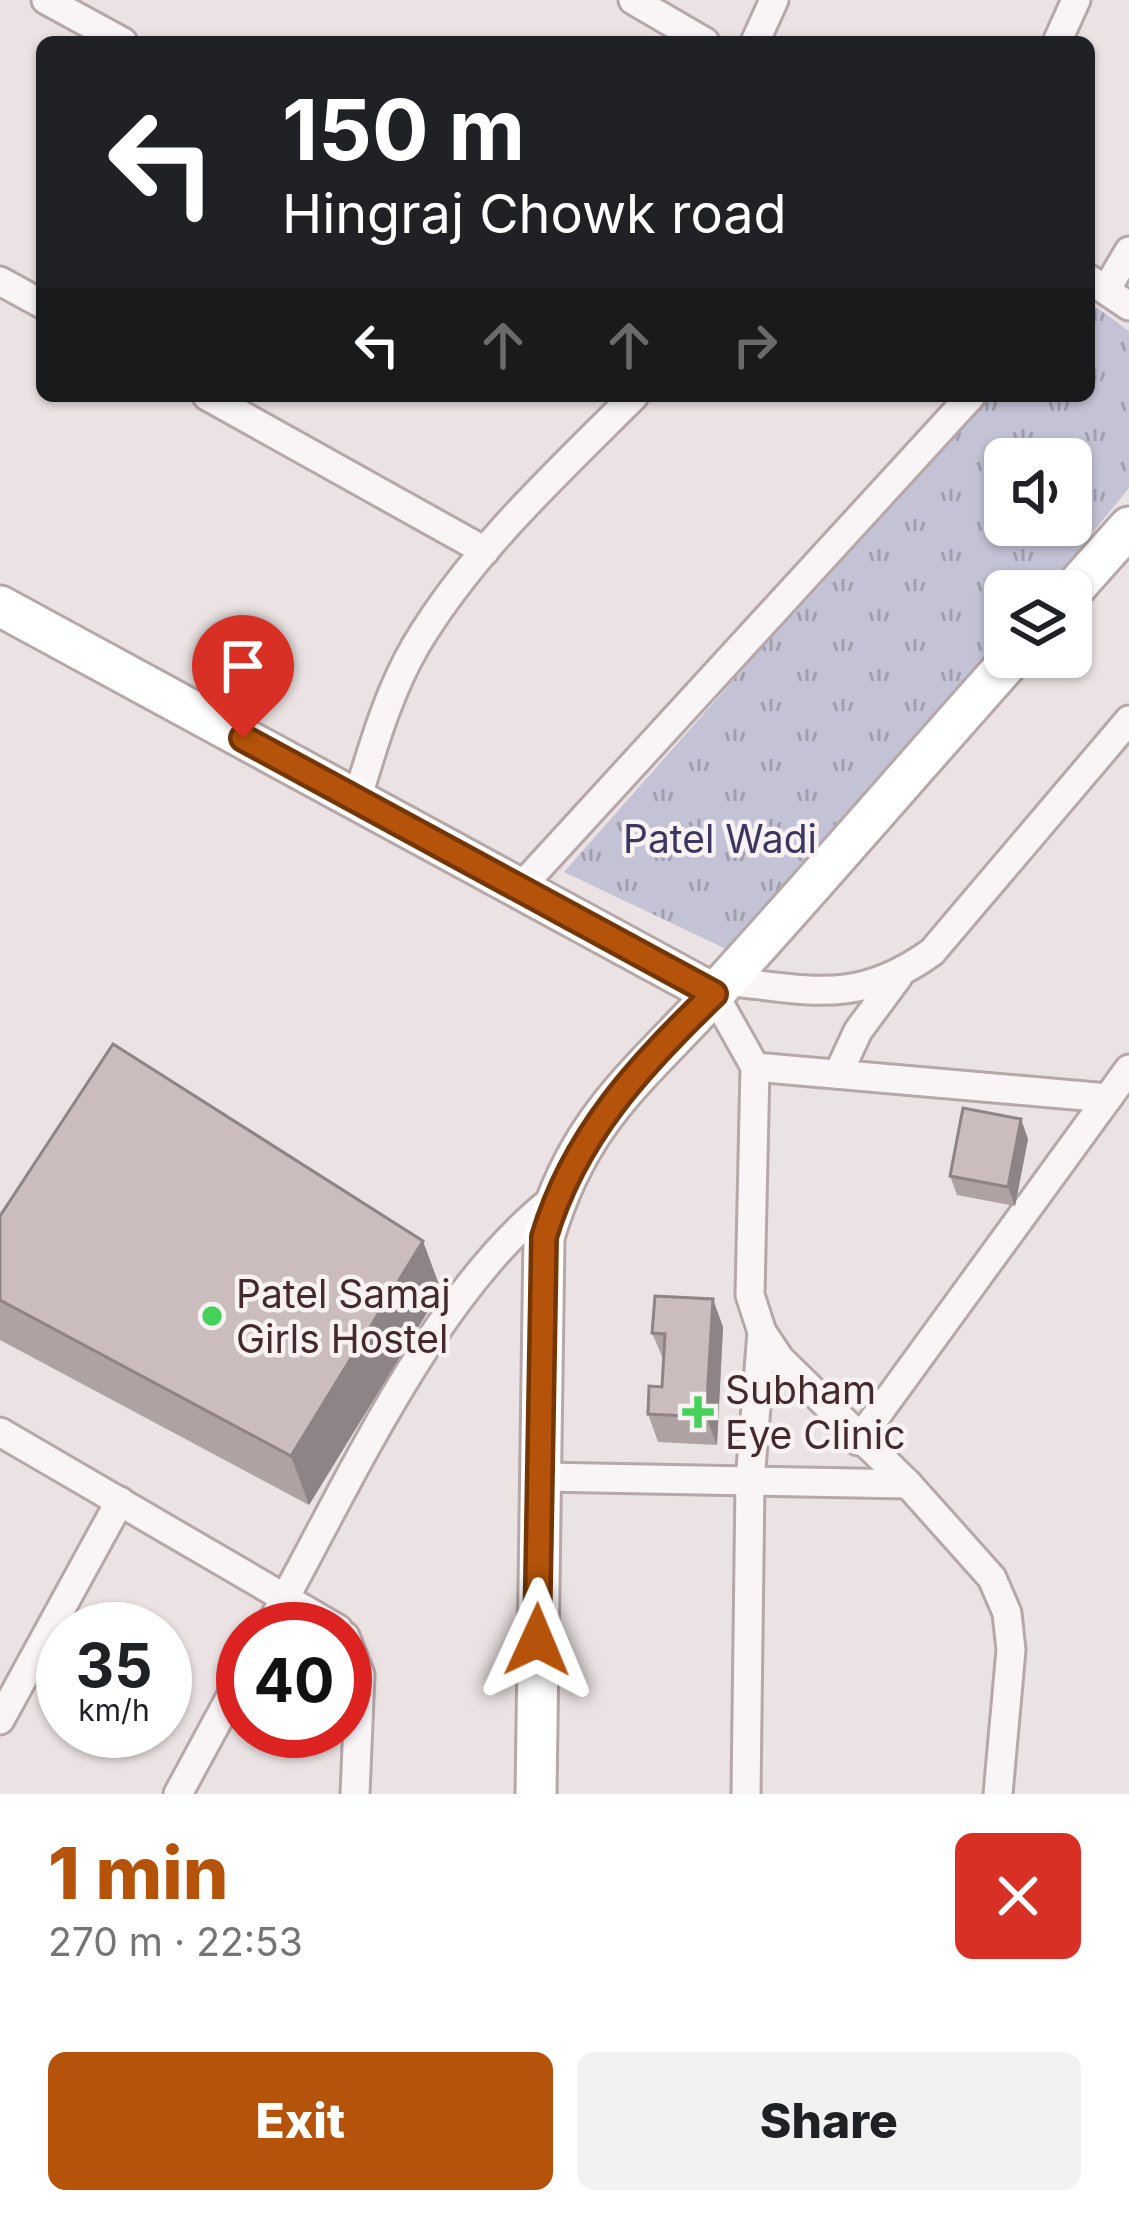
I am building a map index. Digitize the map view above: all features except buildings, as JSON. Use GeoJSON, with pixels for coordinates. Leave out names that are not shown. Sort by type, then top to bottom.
{"type":"FeatureCollection","features":[{"type":"Feature","properties":{"kind":"street"},"geometry":{"type":"LineString","coordinates":[[46,0],[112,36]]}},
{"type":"Feature","properties":{"kind":"street"},"geometry":{"type":"LineString","coordinates":[[633,0],[695,36]]}},
{"type":"Feature","properties":{"kind":"street"},"geometry":{"type":"LineString","coordinates":[[758,36],[774,0]]}},
{"type":"Feature","properties":{"kind":"street"},"geometry":{"type":"LineString","coordinates":[[1061,36],[1076,0]]}},
{"type":"Feature","properties":{"kind":"street"},"geometry":{"type":"LineString","coordinates":[[1108,292],[1129,250]]}},
{"type":"Feature","properties":{"kind":"street"},"geometry":{"type":"LineString","coordinates":[[0,281],[36,301]]}},
{"type":"Feature","properties":{"kind":"street"},"geometry":{"type":"LineString","coordinates":[[218,402],[485,551]]}},
{"type":"Feature","properties":{"kind":"street"},"geometry":{"type":"LineString","coordinates":[[357,800],[383,714],[416,645],[485,551],[628,402]]}},
{"type":"Feature","properties":{"kind":"street"},"geometry":{"type":"LineString","coordinates":[[519,889],[965,402]]}},
{"type":"Feature","properties":{"kind":"street"},"geometry":{"type":"LineString","coordinates":[[1090,570],[1129,526]]}},
{"type":"Feature","properties":{"kind":"street"},"geometry":{"type":"LineString","coordinates":[[0,606],[519,889],[720,988],[854,989],[898,977]]}},
{"type":"Feature","properties":{"kind":"street"},"geometry":{"type":"LineString","coordinates":[[536,1794],[544,1237],[556,1197],[626,1082],[720,988],[994,678]]}},
{"type":"Feature","properties":{"kind":"street"},"geometry":{"type":"LineString","coordinates":[[838,1074],[858,1031],[898,977],[932,952],[1129,720]]}},
{"type":"Feature","properties":{"kind":"street"},"geometry":{"type":"LineString","coordinates":[[720,988],[755,1067],[749,1294],[762,1332],[780,1359],[858,1441],[908,1484],[992,1578],[1007,1613],[1011,1650],[998,1794]]}},
{"type":"Feature","properties":{"kind":"street"},"geometry":{"type":"LineString","coordinates":[[755,1067],[1108,1098]]}},
{"type":"Feature","properties":{"kind":"street"},"geometry":{"type":"LineString","coordinates":[[858,1441],[1129,1070]]}},
{"type":"Feature","properties":{"kind":"street"},"geometry":{"type":"LineString","coordinates":[[283,1602],[420,1358],[488,1262],[525,1221],[556,1197]]}},
{"type":"Feature","properties":{"kind":"street"},"geometry":{"type":"LineString","coordinates":[[746,1794],[750,1481],[762,1332]]}},
{"type":"Feature","properties":{"kind":"street"},"geometry":{"type":"LineString","coordinates":[[0,1432],[295,1602]]}},
{"type":"Feature","properties":{"kind":"street"},"geometry":{"type":"LineString","coordinates":[[543,1477],[908,1484]]}},
{"type":"Feature","properties":{"kind":"street"},"geometry":{"type":"LineString","coordinates":[[0,1720],[120,1501]]}},
{"type":"Feature","properties":{"kind":"street"},"geometry":{"type":"LineString","coordinates":[[178,1794],[216,1724]]}},
{"type":"Feature","properties":{"kind":"street"},"geometry":{"type":"LineString","coordinates":[[355,1794],[357,1758]]}},
{"type":"Feature","properties":{"kind":"green space","name":"Patel Wadi"},"geometry":{"type":"Polygon","coordinates":[[[1095,306],[1129,331],[1129,488],[1092,533],[1092,438],[984,438],[984,546],[1082,546],[1062,570],[984,570],[984,666],[745,958],[564,872],[979,402],[1095,402],[1095,306]]]}},
{"type":"Feature","properties":{"kind":"place","name":"Patel Samaj Girls Hostel"},"geometry":{"type":"Point","coordinates":[212,1316]}},
{"type":"Feature","properties":{"kind":"place","name":"Subham Eye Clinic"},"geometry":{"type":"Point","coordinates":[698,1412]}},
{"type":"Feature","properties":{"kind":"route"},"geometry":{"type":"LineString","coordinates":[[243,738],[714,994],[626,1082],[587,1139],[556,1197],[544,1237],[537,1640]]}}]}
